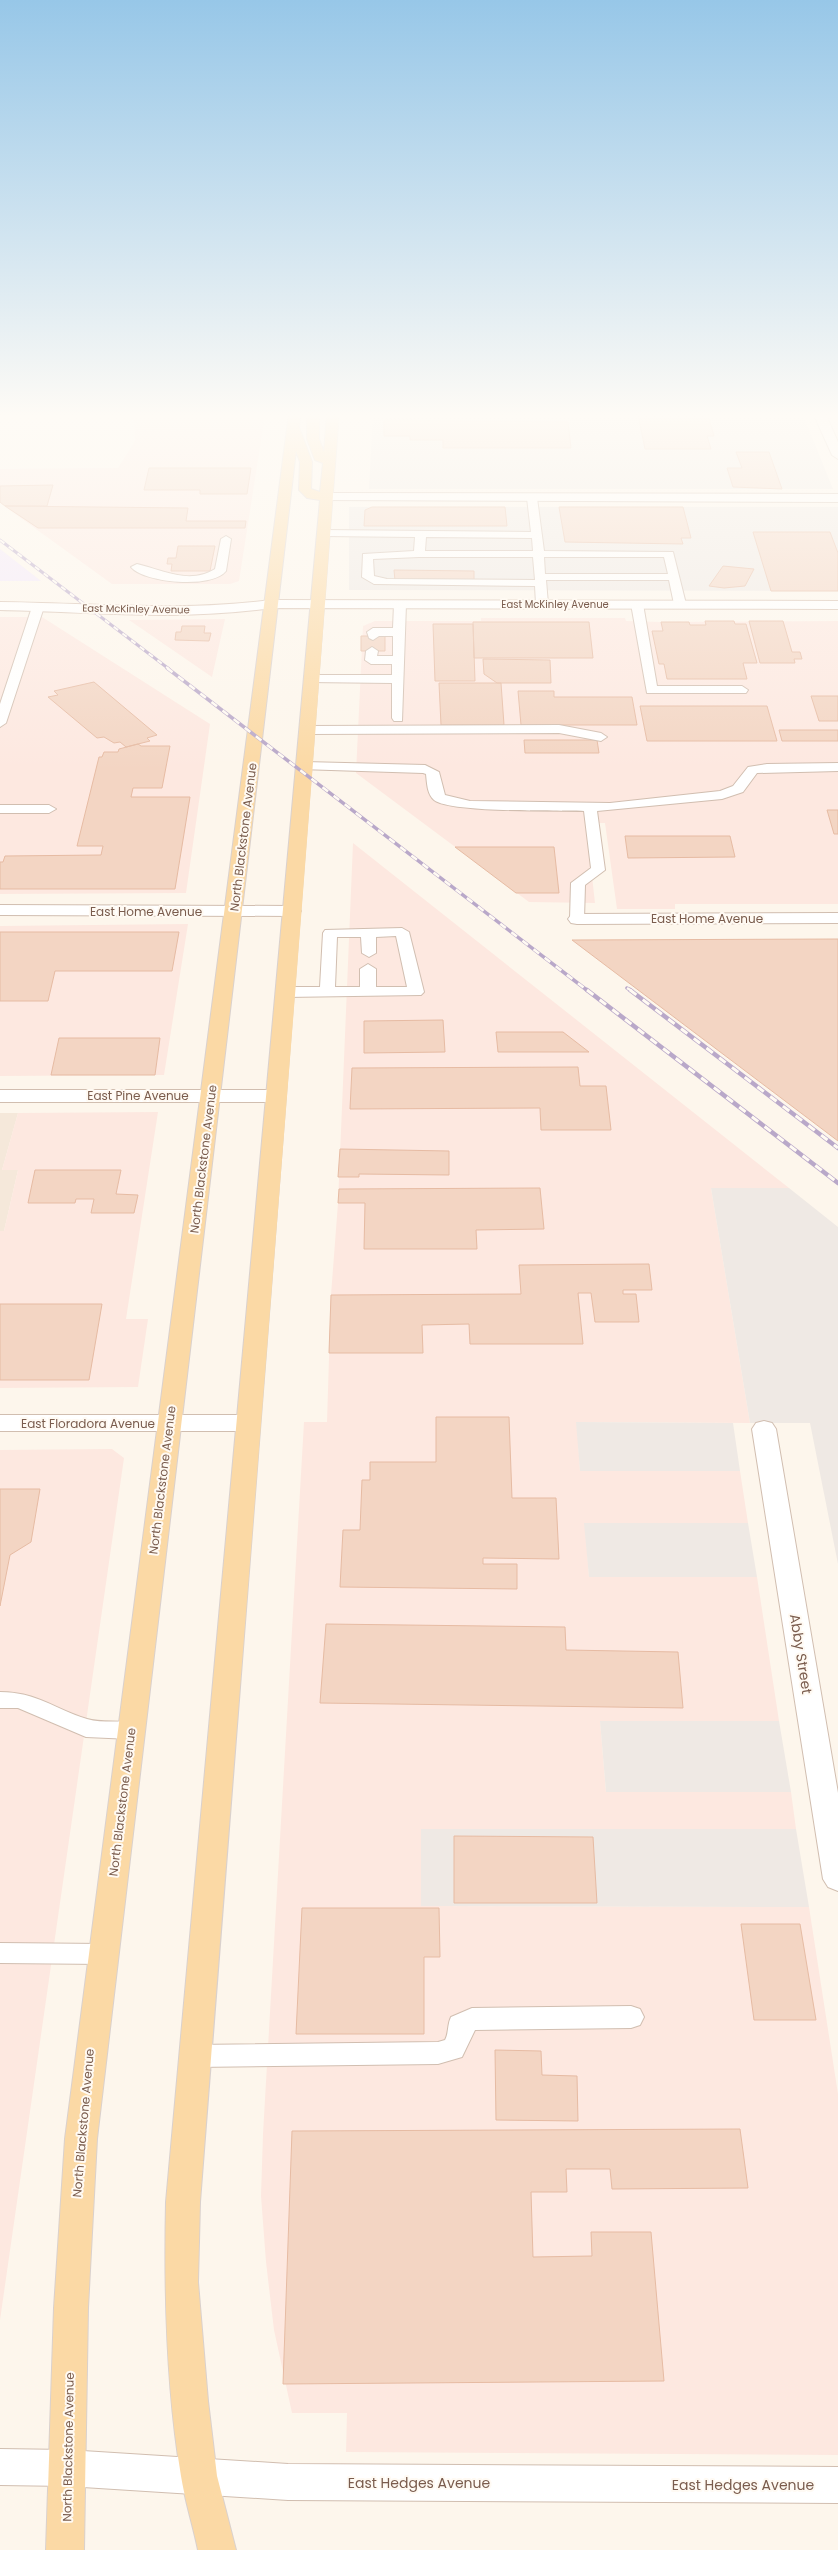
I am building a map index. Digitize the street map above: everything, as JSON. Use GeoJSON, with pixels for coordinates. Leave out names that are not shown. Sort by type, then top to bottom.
{"type":"FeatureCollection","features":[{"type":"Feature","properties":{"kind":"main road","name":"North Blackstone Avenue"},"geometry":{"type":"LineString","coordinates":[[65,2550],[75,2223],[81,2139],[102,1954],[235,911],[280,532]]}},
{"type":"Feature","properties":{"kind":"main road"},"geometry":{"type":"LineString","coordinates":[[217,2550],[199,2476],[185,2347],[181,2282],[184,2202],[194,2056],[247,1423],[286,992],[312,679],[316,604],[323,533]]}},
{"type":"Feature","properties":{"kind":"street"},"geometry":{"type":"LineString","coordinates":[[3,593],[48,593]]}},
{"type":"Feature","properties":{"kind":"street","name":"East McKinley Avenue"},"geometry":{"type":"LineString","coordinates":[[209,596],[238,597],[271,604]]}},
{"type":"Feature","properties":{"kind":"street","name":"East McKinley Avenue"},"geometry":{"type":"LineString","coordinates":[[0,606],[237,610],[271,604],[680,604],[838,606]]}},
{"type":"Feature","properties":{"kind":"street","name":"East Home Avenue"},"geometry":{"type":"LineString","coordinates":[[0,910],[292,911]]}},
{"type":"Feature","properties":{"kind":"street","name":"East Home Avenue"},"geometry":{"type":"LineString","coordinates":[[577,918],[838,918]]}},
{"type":"Feature","properties":{"kind":"street","name":"East Pine Avenue"},"geometry":{"type":"LineString","coordinates":[[0,1096],[276,1096]]}},
{"type":"Feature","properties":{"kind":"street","name":"East Floradora Avenue"},"geometry":{"type":"LineString","coordinates":[[0,1423],[247,1423]]}},
{"type":"Feature","properties":{"kind":"street","name":"Abby Street"},"geometry":{"type":"LineString","coordinates":[[764,1430],[838,1879]]}},
{"type":"Feature","properties":{"kind":"street","name":"East Hedges Avenue"},"geometry":{"type":"LineString","coordinates":[[0,2467],[67,2468],[288,2482],[838,2485]]}},
{"type":"Feature","properties":{"kind":"lane"},"geometry":{"type":"LineString","coordinates":[[537,532],[542,604]]}},
{"type":"Feature","properties":{"kind":"lane"},"geometry":{"type":"LineString","coordinates":[[323,533],[537,535]]}},
{"type":"Feature","properties":{"kind":"lane"},"geometry":{"type":"LineString","coordinates":[[419,554],[420,534]]}},
{"type":"Feature","properties":{"kind":"lane"},"geometry":{"type":"LineString","coordinates":[[137,567],[169,578],[209,577],[220,571],[226,540]]}},
{"type":"Feature","properties":{"kind":"lane"},"geometry":{"type":"LineString","coordinates":[[674,577],[387,582],[374,581],[368,577],[367,556],[419,554],[669,554],[680,604]]}},
{"type":"Feature","properties":{"kind":"lane"},"geometry":{"type":"LineString","coordinates":[[398,718],[400,604]]}},
{"type":"Feature","properties":{"kind":"lane"},"geometry":{"type":"LineString","coordinates":[[637,604],[651,690],[742,690]]}},
{"type":"Feature","properties":{"kind":"lane"},"geometry":{"type":"LineString","coordinates":[[0,723],[38,607]]}},
{"type":"Feature","properties":{"kind":"lane"},"geometry":{"type":"LineString","coordinates":[[373,636],[373,632],[399,632]]}},
{"type":"Feature","properties":{"kind":"lane"},"geometry":{"type":"LineString","coordinates":[[372,652],[371,660],[399,660]]}},
{"type":"Feature","properties":{"kind":"lane"},"geometry":{"type":"LineString","coordinates":[[312,679],[398,679]]}},
{"type":"Feature","properties":{"kind":"lane"},"geometry":{"type":"LineString","coordinates":[[308,730],[559,729],[601,737]]}},
{"type":"Feature","properties":{"kind":"lane"},"geometry":{"type":"LineString","coordinates":[[305,766],[425,769],[432,772],[436,793],[440,798],[470,805],[590,807],[610,807],[722,795],[738,789],[753,770],[767,768],[838,767]]}},
{"type":"Feature","properties":{"kind":"lane"},"geometry":{"type":"LineString","coordinates":[[577,918],[578,883],[598,870],[590,807]]}},
{"type":"Feature","properties":{"kind":"lane"},"geometry":{"type":"LineString","coordinates":[[0,809],[49,809]]}},
{"type":"Feature","properties":{"kind":"lane"},"geometry":{"type":"LineString","coordinates":[[286,992],[327,992],[416,992],[402,932],[330,933],[327,992]]}},
{"type":"Feature","properties":{"kind":"lane"},"geometry":{"type":"LineString","coordinates":[[368,933],[369,953]]}},
{"type":"Feature","properties":{"kind":"lane"},"geometry":{"type":"LineString","coordinates":[[368,968],[368,992]]}},
{"type":"Feature","properties":{"kind":"lane"},"geometry":{"type":"LineString","coordinates":[[0,1700],[20,1700],[86,1728],[131,1730]]}},
{"type":"Feature","properties":{"kind":"lane"},"geometry":{"type":"LineString","coordinates":[[0,1953],[102,1954]]}},
{"type":"Feature","properties":{"kind":"lane"},"geometry":{"type":"LineString","coordinates":[[194,2056],[438,2053],[453,2049],[460,2038],[460,2025],[472,2019],[631,2017]]}},
{"type":"Feature","properties":{"kind":"shaded area"},"geometry":{"type":"Polygon","coordinates":[[[40,532],[247,532],[239,581],[230,584],[112,584],[40,532]]]}},
{"type":"Feature","properties":{"kind":"shaded area"},"geometry":{"type":"Polygon","coordinates":[[[349,532],[838,532],[838,591],[349,590],[349,532]]]}},
{"type":"Feature","properties":{"kind":"shaded area"},"geometry":{"type":"Polygon","coordinates":[[[0,549],[41,581],[0,581],[0,549]]]}},
{"type":"Feature","properties":{"kind":"shaded area"},"geometry":{"type":"Polygon","coordinates":[[[0,617],[42,617],[210,724],[186,893],[0,894],[0,617]]]}},
{"type":"Feature","properties":{"kind":"shaded area"},"geometry":{"type":"Polygon","coordinates":[[[481,618],[625,618],[626,621],[661,622],[838,621],[838,904],[675,904],[675,909],[617,909],[605,823],[586,823],[595,903],[529,902],[356,773],[363,626],[375,621],[481,621],[481,618]]]}},
{"type":"Feature","properties":{"kind":"shaded area"},"geometry":{"type":"Polygon","coordinates":[[[225,619],[212,677],[129,620],[225,619]]]}},
{"type":"Feature","properties":{"kind":"shaded area"},"geometry":{"type":"Polygon","coordinates":[[[353,843],[789,1188],[711,1188],[750,1423],[577,1422],[580,1471],[740,1471],[748,1523],[585,1523],[589,1577],[757,1577],[779,1721],[600,1721],[606,1792],[791,1792],[796,1829],[421,1829],[421,1906],[809,1907],[838,2094],[838,2455],[346,2452],[347,2413],[292,2413],[274,2330],[266,2262],[261,2196],[263,2134],[304,1422],[327,1422],[331,1295],[338,1203],[353,843]]]}},
{"type":"Feature","properties":{"kind":"shaded area"},"geometry":{"type":"Polygon","coordinates":[[[188,924],[164,1075],[0,1076],[0,926],[188,924]]]}},
{"type":"Feature","properties":{"kind":"shaded area"},"geometry":{"type":"Polygon","coordinates":[[[158,1112],[126,1319],[148,1319],[138,1387],[0,1388],[0,1231],[4,1231],[18,1170],[2,1170],[18,1113],[158,1112]]]}},
{"type":"Feature","properties":{"kind":"shaded area"},"geometry":{"type":"Polygon","coordinates":[[[0,1113],[18,1113],[2,1170],[18,1170],[4,1231],[0,1231],[0,1113]]]}},
{"type":"Feature","properties":{"kind":"shaded area"},"geometry":{"type":"Polygon","coordinates":[[[711,1188],[789,1188],[838,1227],[838,1564],[810,1423],[750,1423],[711,1188]]]}},
{"type":"Feature","properties":{"kind":"shaded area"},"geometry":{"type":"Polygon","coordinates":[[[576,1422],[733,1423],[740,1471],[580,1471],[576,1422]]]}},
{"type":"Feature","properties":{"kind":"shaded area"},"geometry":{"type":"Polygon","coordinates":[[[112,1449],[124,1458],[0,2320],[0,1450],[112,1449]]]}},
{"type":"Feature","properties":{"kind":"shaded area"},"geometry":{"type":"Polygon","coordinates":[[[584,1523],[748,1523],[757,1577],[589,1577],[584,1523]]]}},
{"type":"Feature","properties":{"kind":"shaded area"},"geometry":{"type":"Polygon","coordinates":[[[600,1721],[779,1721],[791,1792],[606,1792],[600,1721]]]}},
{"type":"Feature","properties":{"kind":"shaded area"},"geometry":{"type":"Polygon","coordinates":[[[421,1829],[796,1829],[809,1907],[421,1906],[421,1829]]]}},
{"type":"Feature","properties":{"kind":"building"},"geometry":{"type":"Polygon","coordinates":[[[563,532],[689,532],[691,538],[681,538],[683,544],[565,542],[563,532]]]}},
{"type":"Feature","properties":{"kind":"building"},"geometry":{"type":"Polygon","coordinates":[[[753,532],[830,532],[838,553],[838,591],[771,591],[753,532]]]}},
{"type":"Feature","properties":{"kind":"building"},"geometry":{"type":"Polygon","coordinates":[[[178,546],[215,546],[210,571],[171,571],[172,564],[167,564],[168,558],[176,558],[178,546]]]}},
{"type":"Feature","properties":{"kind":"building"},"geometry":{"type":"Polygon","coordinates":[[[723,566],[754,569],[745,586],[724,588],[709,586],[723,566]]]}},
{"type":"Feature","properties":{"kind":"building"},"geometry":{"type":"Polygon","coordinates":[[[394,570],[474,571],[474,580],[395,581],[394,570]]]}},
{"type":"Feature","properties":{"kind":"building"},"geometry":{"type":"Polygon","coordinates":[[[705,621],[734,621],[735,624],[746,624],[757,663],[743,663],[747,679],[667,679],[664,664],[659,664],[652,631],[663,631],[661,622],[689,622],[690,625],[706,625],[705,621]]]}},
{"type":"Feature","properties":{"kind":"building"},"geometry":{"type":"Polygon","coordinates":[[[749,621],[783,621],[792,652],[800,652],[802,659],[794,659],[795,663],[760,663],[749,621]]]}},
{"type":"Feature","properties":{"kind":"building"},"geometry":{"type":"Polygon","coordinates":[[[473,622],[589,622],[593,658],[474,658],[473,622]]]}},
{"type":"Feature","properties":{"kind":"building"},"geometry":{"type":"Polygon","coordinates":[[[433,624],[473,624],[475,681],[435,681],[433,624]]]}},
{"type":"Feature","properties":{"kind":"building"},"geometry":{"type":"Polygon","coordinates":[[[182,626],[205,626],[204,633],[211,633],[209,641],[175,640],[176,632],[181,632],[182,626]]]}},
{"type":"Feature","properties":{"kind":"building"},"geometry":{"type":"Polygon","coordinates":[[[361,636],[385,636],[385,651],[361,651],[361,636]]]}},
{"type":"Feature","properties":{"kind":"building"},"geometry":{"type":"Polygon","coordinates":[[[483,659],[550,660],[551,683],[497,683],[484,674],[483,659]]]}},
{"type":"Feature","properties":{"kind":"building"},"geometry":{"type":"Polygon","coordinates":[[[94,682],[157,735],[147,738],[150,741],[126,747],[120,742],[114,743],[104,737],[97,738],[48,697],[58,695],[54,691],[94,682]]]}},
{"type":"Feature","properties":{"kind":"building"},"geometry":{"type":"Polygon","coordinates":[[[439,683],[501,683],[504,725],[441,725],[439,683]]]}},
{"type":"Feature","properties":{"kind":"building"},"geometry":{"type":"Polygon","coordinates":[[[518,691],[554,691],[554,697],[632,697],[637,725],[521,725],[518,691]]]}},
{"type":"Feature","properties":{"kind":"building"},"geometry":{"type":"Polygon","coordinates":[[[811,696],[838,696],[838,721],[819,721],[811,696]]]}},
{"type":"Feature","properties":{"kind":"building"},"geometry":{"type":"Polygon","coordinates":[[[640,706],[767,706],[777,741],[647,741],[640,706]]]}},
{"type":"Feature","properties":{"kind":"building"},"geometry":{"type":"Polygon","coordinates":[[[779,730],[838,730],[838,741],[782,741],[779,730]]]}},
{"type":"Feature","properties":{"kind":"building"},"geometry":{"type":"Polygon","coordinates":[[[524,740],[597,740],[599,753],[525,753],[524,740]]]}},
{"type":"Feature","properties":{"kind":"building"},"geometry":{"type":"Polygon","coordinates":[[[138,744],[141,746],[170,746],[162,788],[133,788],[131,797],[190,797],[175,889],[0,889],[0,862],[3,862],[5,856],[101,855],[103,846],[77,846],[99,757],[102,757],[104,752],[118,752],[119,749],[138,744]]]}},
{"type":"Feature","properties":{"kind":"building"},"geometry":{"type":"Polygon","coordinates":[[[827,810],[838,810],[838,834],[834,834],[827,810]]]}},
{"type":"Feature","properties":{"kind":"building"},"geometry":{"type":"Polygon","coordinates":[[[625,836],[730,836],[735,857],[628,858],[625,836]]]}},
{"type":"Feature","properties":{"kind":"building"},"geometry":{"type":"Polygon","coordinates":[[[455,847],[554,847],[559,893],[516,893],[455,847]]]}},
{"type":"Feature","properties":{"kind":"building"},"geometry":{"type":"Polygon","coordinates":[[[0,932],[179,932],[172,971],[55,971],[48,1001],[0,1001],[0,932]]]}},
{"type":"Feature","properties":{"kind":"building"},"geometry":{"type":"Polygon","coordinates":[[[838,939],[838,1141],[572,940],[838,939]]]}},
{"type":"Feature","properties":{"kind":"building"},"geometry":{"type":"Polygon","coordinates":[[[443,1020],[445,1052],[364,1053],[364,1021],[443,1020]]]}},
{"type":"Feature","properties":{"kind":"building"},"geometry":{"type":"Polygon","coordinates":[[[496,1032],[563,1032],[589,1052],[498,1052],[496,1032]]]}},
{"type":"Feature","properties":{"kind":"building"},"geometry":{"type":"Polygon","coordinates":[[[59,1038],[160,1038],[155,1075],[51,1075],[59,1038]]]}},
{"type":"Feature","properties":{"kind":"building"},"geometry":{"type":"Polygon","coordinates":[[[578,1067],[580,1086],[606,1086],[611,1130],[541,1130],[540,1108],[350,1109],[352,1068],[578,1067]]]}},
{"type":"Feature","properties":{"kind":"building"},"geometry":{"type":"Polygon","coordinates":[[[340,1149],[449,1151],[449,1175],[359,1174],[359,1177],[338,1177],[340,1149]]]}},
{"type":"Feature","properties":{"kind":"building"},"geometry":{"type":"Polygon","coordinates":[[[35,1170],[121,1170],[116,1194],[138,1195],[134,1213],[91,1213],[94,1199],[76,1199],[75,1203],[28,1203],[35,1170]]]}},
{"type":"Feature","properties":{"kind":"building"},"geometry":{"type":"Polygon","coordinates":[[[540,1188],[544,1229],[476,1230],[477,1249],[364,1249],[365,1203],[338,1203],[339,1189],[540,1188]]]}},
{"type":"Feature","properties":{"kind":"building"},"geometry":{"type":"Polygon","coordinates":[[[649,1264],[652,1290],[623,1290],[623,1294],[636,1294],[639,1322],[595,1322],[591,1293],[578,1293],[583,1344],[470,1344],[469,1324],[422,1325],[423,1353],[329,1353],[331,1295],[521,1294],[519,1265],[649,1264]]]}},
{"type":"Feature","properties":{"kind":"building"},"geometry":{"type":"Polygon","coordinates":[[[0,1304],[102,1304],[89,1380],[0,1380],[0,1304]]]}},
{"type":"Feature","properties":{"kind":"building"},"geometry":{"type":"Polygon","coordinates":[[[436,1417],[509,1417],[512,1498],[556,1498],[559,1559],[483,1558],[483,1564],[517,1564],[517,1589],[340,1587],[343,1530],[360,1530],[362,1480],[370,1480],[370,1462],[436,1462],[436,1417]]]}},
{"type":"Feature","properties":{"kind":"building"},"geometry":{"type":"Polygon","coordinates":[[[0,1489],[40,1489],[31,1542],[10,1555],[0,1606],[0,1489]]]}},
{"type":"Feature","properties":{"kind":"building"},"geometry":{"type":"Polygon","coordinates":[[[326,1624],[565,1627],[566,1650],[678,1652],[683,1708],[320,1703],[326,1624]]]}},
{"type":"Feature","properties":{"kind":"building"},"geometry":{"type":"Polygon","coordinates":[[[454,1836],[593,1837],[597,1903],[454,1903],[454,1836]]]}},
{"type":"Feature","properties":{"kind":"building"},"geometry":{"type":"Polygon","coordinates":[[[302,1908],[439,1908],[440,1957],[424,1957],[424,2034],[296,2034],[302,1908]]]}},
{"type":"Feature","properties":{"kind":"building"},"geometry":{"type":"Polygon","coordinates":[[[741,1924],[800,1924],[816,2020],[754,2020],[741,1924]]]}},
{"type":"Feature","properties":{"kind":"building"},"geometry":{"type":"Polygon","coordinates":[[[495,2050],[541,2051],[542,2075],[577,2076],[578,2121],[496,2120],[495,2050]]]}},
{"type":"Feature","properties":{"kind":"building"},"geometry":{"type":"Polygon","coordinates":[[[740,2129],[748,2188],[612,2189],[610,2169],[566,2169],[567,2192],[531,2192],[533,2257],[592,2256],[591,2232],[651,2232],[664,2381],[283,2384],[292,2131],[740,2129]]]}},
{"type":"Feature","properties":{"kind":"railway"},"geometry":{"type":"LineString","coordinates":[[0,540],[169,669]]}},
{"type":"Feature","properties":{"kind":"railway"},"geometry":{"type":"LineString","coordinates":[[167,668],[588,991]]}},
{"type":"Feature","properties":{"kind":"railway"},"geometry":{"type":"LineString","coordinates":[[627,988],[632,991]]}},
{"type":"Feature","properties":{"kind":"railway"},"geometry":{"type":"LineString","coordinates":[[587,990],[838,1183]]}},
{"type":"Feature","properties":{"kind":"railway"},"geometry":{"type":"LineString","coordinates":[[630,990],[838,1148]]}}]}
